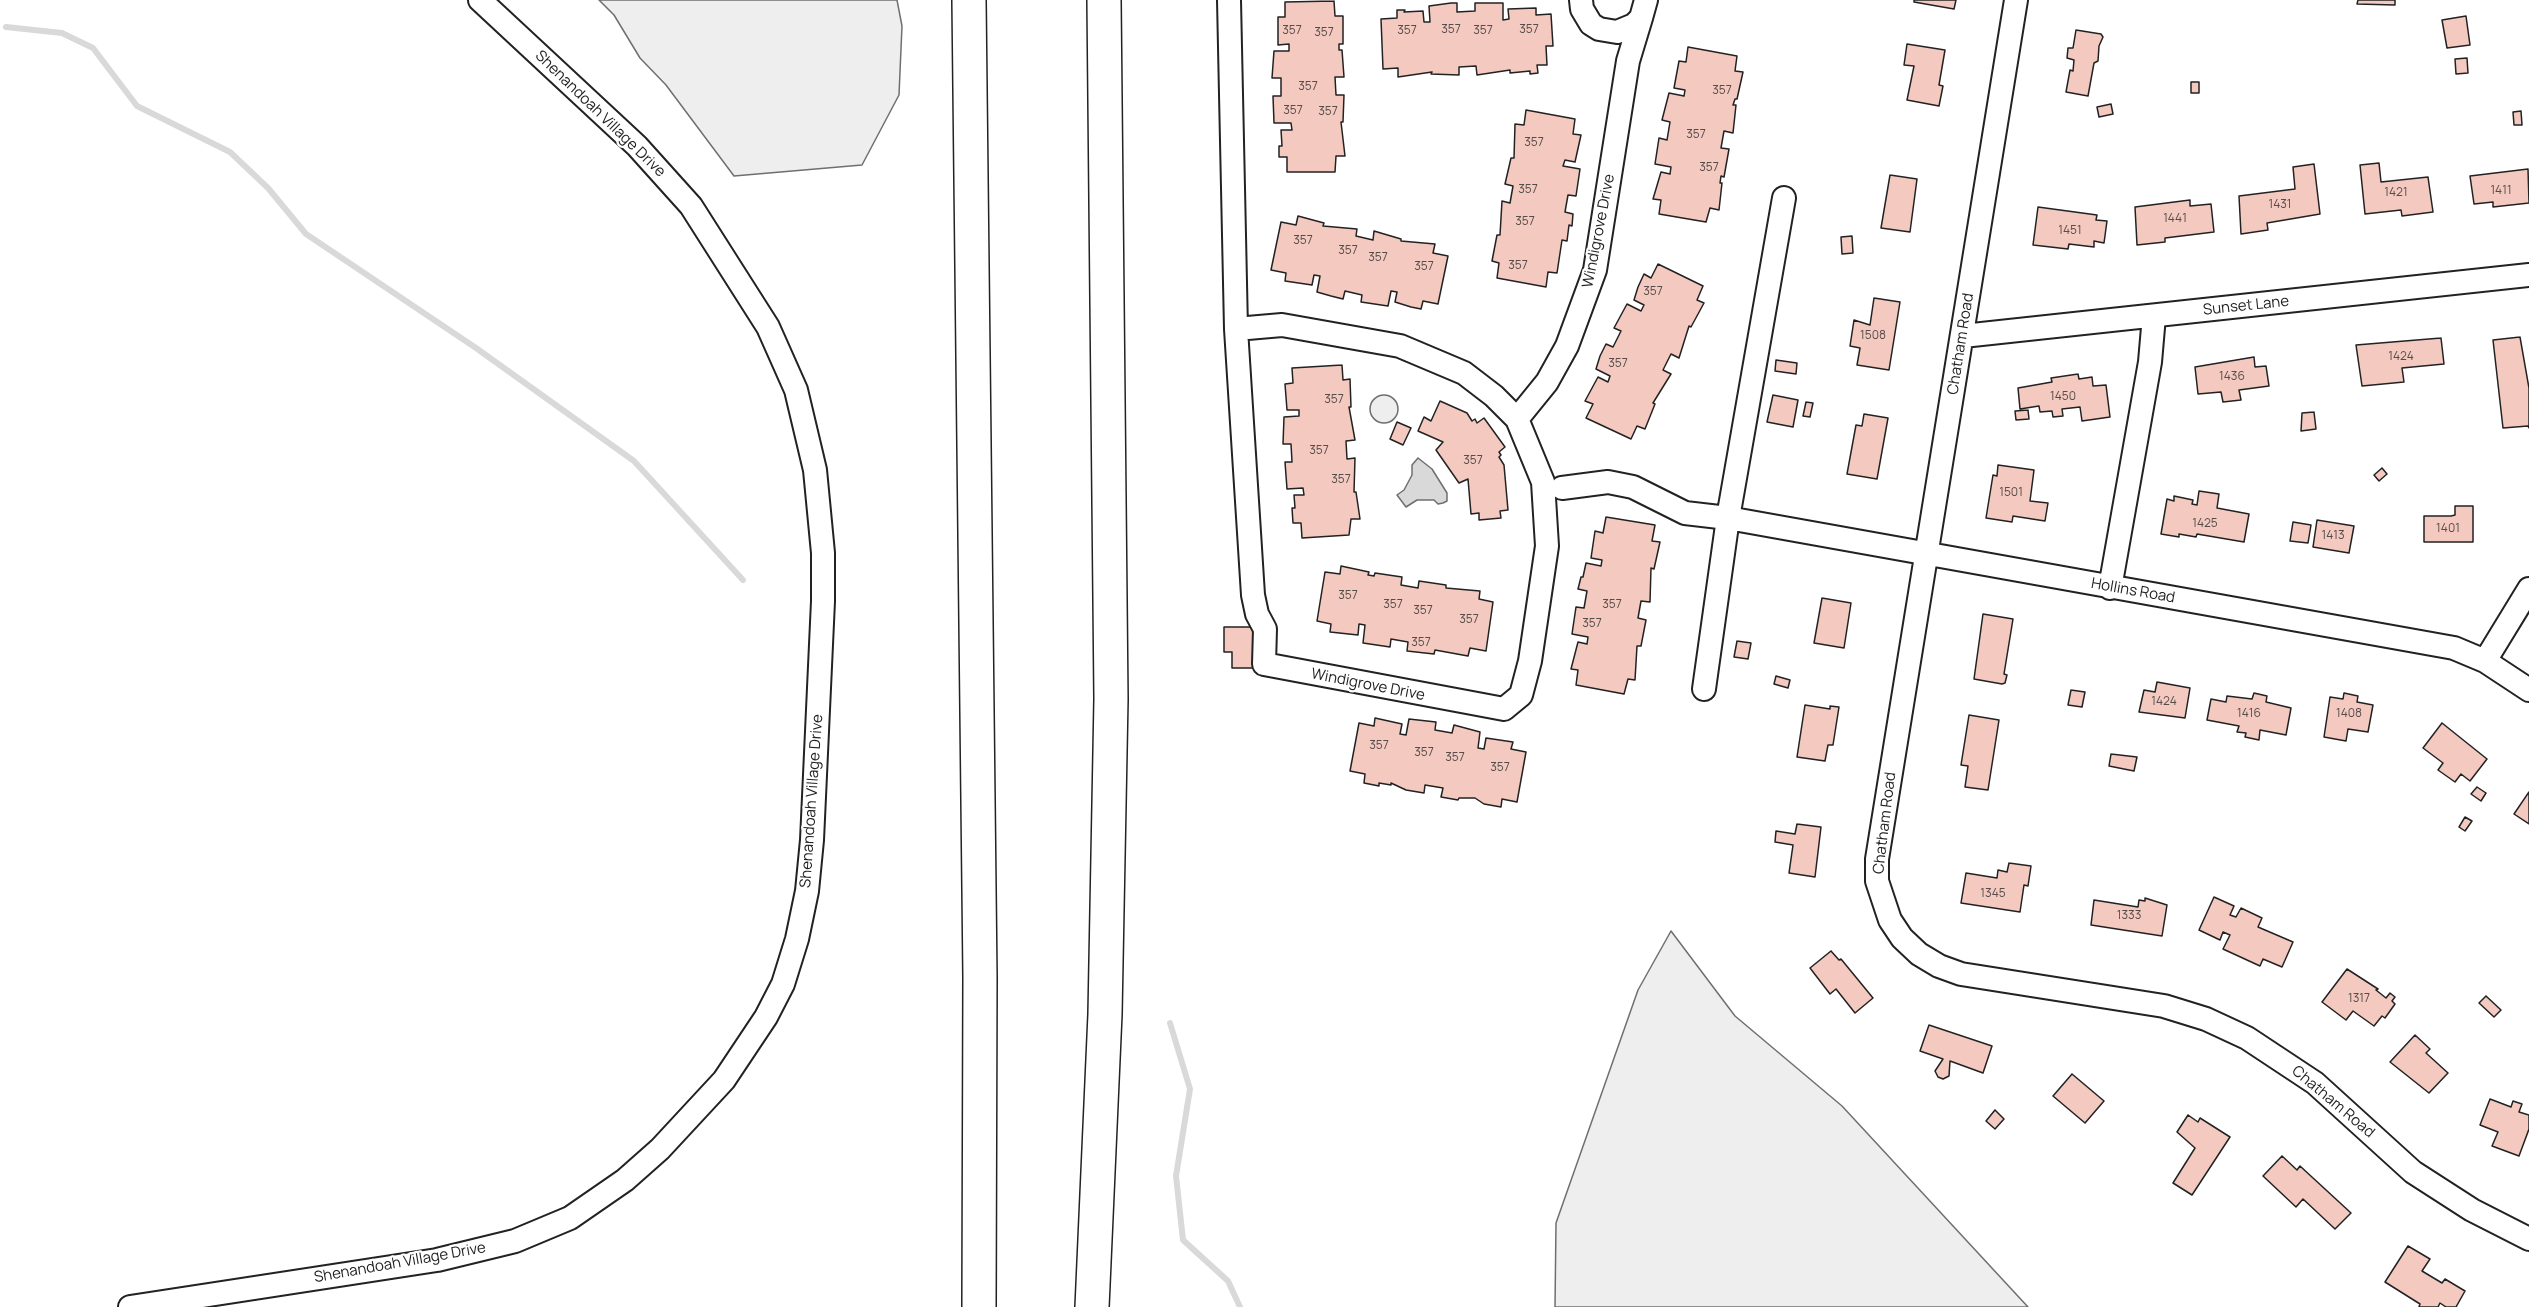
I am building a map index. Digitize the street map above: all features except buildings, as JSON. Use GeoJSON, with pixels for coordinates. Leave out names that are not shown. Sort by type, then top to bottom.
{"type":"FeatureCollection","features":[{"type":"Feature","properties":{"kind":"highway"},"geometry":{"type":"LineString","coordinates":[[969,0],[981,977],[979,1307]]}},
{"type":"Feature","properties":{"kind":"highway"},"geometry":{"type":"LineString","coordinates":[[1092,1307],[1105,1014],[1111,732],[1104,0]]}},
{"type":"Feature","properties":{"kind":"street","name":"Shenandoah Village Drive"},"geometry":{"type":"LineString","coordinates":[[130,1307],[437,1260],[515,1241],[570,1218],[625,1180],[660,1149],[724,1080],[766,1017],[783,984],[797,939],[807,891],[812,840],[823,589],[816,470],[796,390],[768,327],[691,206],[637,146],[480,0]]}},
{"type":"Feature","properties":{"kind":"street","name":"Windigrove Drive"},"geometry":{"type":"LineString","coordinates":[[1229,0],[1236,329],[1253,595],[1257,614],[1264,629],[1264,664],[1504,709],[1521,695],[1530,661],[1547,546],[1543,482],[1517,419],[1494,396],[1464,374],[1400,346],[1282,325],[1236,329]]}},
{"type":"Feature","properties":{"kind":"street"},"geometry":{"type":"LineString","coordinates":[[1581,0],[1582,9],[1591,24],[1608,32],[1617,32],[1634,25],[1643,9]]}},
{"type":"Feature","properties":{"kind":"street","name":"Chatham Road"},"geometry":{"type":"LineString","coordinates":[[2016,0],[1877,859],[1881,899],[1890,920],[1902,938],[1919,954],[1938,966],[1961,974],[2164,1006],[2206,1019],[2247,1038],[2315,1083],[2413,1172],[2472,1210],[2529,1239]]}},
{"type":"Feature","properties":{"kind":"street","name":"Windigrove Drive"},"geometry":{"type":"LineString","coordinates":[[1517,419],[1547,382],[1567,346],[1595,270],[1628,61],[1643,9]]}},
{"type":"Feature","properties":{"kind":"street"},"geometry":{"type":"LineString","coordinates":[[1608,32],[1628,61]]}},
{"type":"Feature","properties":{"kind":"street"},"geometry":{"type":"LineString","coordinates":[[1704,689],[1728,518],[1784,198]]}},
{"type":"Feature","properties":{"kind":"street","name":"Sunset Lane"},"geometry":{"type":"LineString","coordinates":[[1963,336],[2529,275]]}},
{"type":"Feature","properties":{"kind":"street"},"geometry":{"type":"LineString","coordinates":[[2110,588],[2150,362],[2154,316]]}},
{"type":"Feature","properties":{"kind":"street","name":"Hollins Road"},"geometry":{"type":"LineString","coordinates":[[1562,488],[1608,482],[1633,487],[1686,513],[1728,518],[2454,648],[2485,661],[2529,690]]}},
{"type":"Feature","properties":{"kind":"street"},"geometry":{"type":"LineString","coordinates":[[2485,661],[2529,589]]}},
{"type":"Feature","properties":{"kind":"shaded area"},"geometry":{"type":"Polygon","coordinates":[[[599,0],[897,0],[902,26],[899,95],[862,165],[734,176],[666,85],[640,58],[614,15],[599,0]]]}},
{"type":"Feature","properties":{"kind":"shaded area"},"geometry":{"type":"Polygon","coordinates":[[[1384,395],[1394,399],[1398,409],[1394,419],[1384,423],[1374,419],[1370,409],[1374,399],[1384,395]]]}},
{"type":"Feature","properties":{"kind":"shaded area"},"geometry":{"type":"Polygon","coordinates":[[[1418,458],[1432,469],[1447,493],[1447,501],[1438,504],[1434,500],[1417,500],[1406,507],[1397,495],[1404,490],[1412,475],[1412,465],[1418,458]]]}},
{"type":"Feature","properties":{"kind":"shaded area"},"geometry":{"type":"Polygon","coordinates":[[[1671,931],[1735,1016],[1842,1106],[2028,1307],[1555,1307],[1556,1223],[1638,990],[1671,931]]]}},
{"type":"Feature","properties":{"kind":"waterway"},"geometry":{"type":"LineString","coordinates":[[6,27],[62,33],[93,48],[137,106],[230,152],[268,188],[306,234],[476,348],[634,461],[743,580]]}},
{"type":"Feature","properties":{"kind":"waterway"},"geometry":{"type":"LineString","coordinates":[[1170,1023],[1190,1089],[1176,1176],[1183,1240],[1228,1281],[1240,1307]]}}]}
